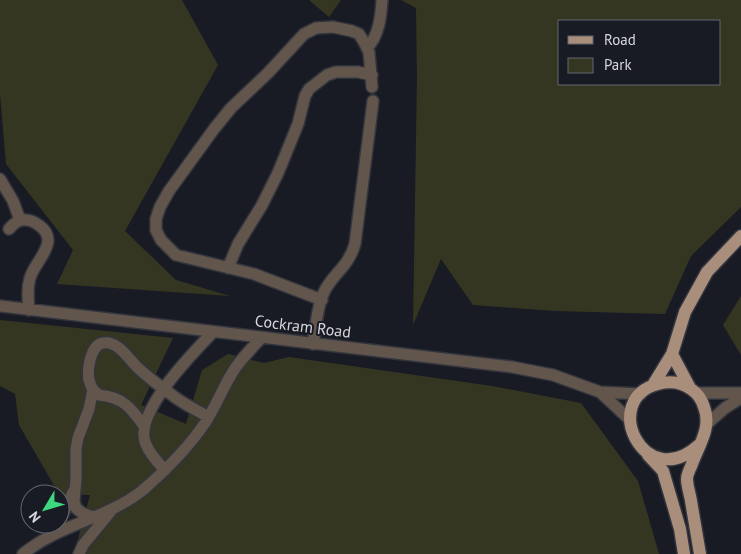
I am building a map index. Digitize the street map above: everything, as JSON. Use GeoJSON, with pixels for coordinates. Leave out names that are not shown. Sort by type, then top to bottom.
{"type":"FeatureCollection","features":[{"type":"Feature","properties":{"kind":"main road"},"geometry":{"type":"LineString","coordinates":[[653,385],[672,354],[685,312],[707,272],[741,236]]}},
{"type":"Feature","properties":{"kind":"main road"},"geometry":{"type":"LineString","coordinates":[[672,354],[693,391],[703,402],[707,413],[705,436],[687,477],[700,554]]}},
{"type":"Feature","properties":{"kind":"main road"},"geometry":{"type":"LineString","coordinates":[[684,554],[680,529],[663,471],[636,442],[631,431],[630,420],[635,402],[640,394],[653,385],[665,382],[678,383],[693,391]]}},
{"type":"Feature","properties":{"kind":"main road"},"geometry":{"type":"LineString","coordinates":[[643,450],[654,457],[666,460],[678,459],[690,454],[699,446]]}},
{"type":"Feature","properties":{"kind":"street"},"geometry":{"type":"LineString","coordinates":[[367,48],[378,26],[382,0]]}},
{"type":"Feature","properties":{"kind":"street"},"geometry":{"type":"LineString","coordinates":[[228,268],[238,244],[262,205],[278,172],[298,124],[304,96],[309,89],[327,75],[336,72],[358,72],[372,81],[367,48],[359,34],[333,27],[316,28],[304,34],[268,73],[231,108],[169,191],[160,206],[156,220],[156,230],[161,240],[176,255],[228,268],[254,274],[322,300]]}},
{"type":"Feature","properties":{"kind":"street"},"geometry":{"type":"LineString","coordinates":[[313,344],[322,300],[329,285],[348,262],[354,244],[373,101]]}},
{"type":"Feature","properties":{"kind":"street"},"geometry":{"type":"LineString","coordinates":[[0,179],[13,201],[20,220]]}},
{"type":"Feature","properties":{"kind":"street"},"geometry":{"type":"LineString","coordinates":[[9,228],[20,220],[32,221],[43,229],[48,241],[45,253],[29,280],[29,310]]}},
{"type":"Feature","properties":{"kind":"street","name":"Cockram Road"},"geometry":{"type":"LineString","coordinates":[[0,306],[512,367],[553,375],[600,392],[640,394]]}},
{"type":"Feature","properties":{"kind":"street"},"geometry":{"type":"LineString","coordinates":[[165,470],[152,455],[145,442],[144,426],[149,413],[164,389],[213,332]]}},
{"type":"Feature","properties":{"kind":"street"},"geometry":{"type":"LineString","coordinates":[[23,554],[48,537],[130,500],[165,470],[195,436],[208,418],[237,366],[261,338]]}},
{"type":"Feature","properties":{"kind":"street"},"geometry":{"type":"LineString","coordinates":[[144,426],[135,413],[118,398],[99,395],[93,389],[89,381],[89,366],[92,354],[98,345],[104,342],[118,347],[140,370],[164,389],[208,418]]}},
{"type":"Feature","properties":{"kind":"street"},"geometry":{"type":"LineString","coordinates":[[93,389],[89,409],[77,444],[74,490],[76,508],[82,513],[93,517]]}},
{"type":"Feature","properties":{"kind":"street"},"geometry":{"type":"LineString","coordinates":[[693,391],[741,393]]}},
{"type":"Feature","properties":{"kind":"street","name":"Cockram Road"},"geometry":{"type":"LineString","coordinates":[[600,392],[630,420]]}},
{"type":"Feature","properties":{"kind":"street"},"geometry":{"type":"LineString","coordinates":[[707,424],[725,408],[741,398]]}},
{"type":"Feature","properties":{"kind":"street"},"geometry":{"type":"LineString","coordinates":[[70,499],[74,490]]}},
{"type":"Feature","properties":{"kind":"street"},"geometry":{"type":"LineString","coordinates":[[79,554],[83,545],[112,509]]}},
{"type":"Feature","properties":{"kind":"green space"},"geometry":{"type":"Polygon","coordinates":[[[0,0],[182,0],[218,65],[125,231],[176,280],[230,296],[57,284],[73,250],[6,164],[0,94],[0,0]]]}},
{"type":"Feature","properties":{"kind":"green space"},"geometry":{"type":"Polygon","coordinates":[[[309,0],[341,0],[329,17],[309,0]]]}},
{"type":"Feature","properties":{"kind":"green space"},"geometry":{"type":"Polygon","coordinates":[[[401,0],[741,0],[741,207],[691,256],[665,314],[555,311],[473,305],[441,259],[413,325],[417,78],[416,8],[401,0]]]}},
{"type":"Feature","properties":{"kind":"green space"},"geometry":{"type":"Polygon","coordinates":[[[741,296],[741,355],[723,325],[741,296]]]}},
{"type":"Feature","properties":{"kind":"green space"},"geometry":{"type":"Polygon","coordinates":[[[0,320],[173,338],[141,405],[186,424],[202,370],[228,354],[264,363],[289,357],[492,386],[581,403],[638,481],[659,554],[80,554],[77,543],[90,495],[70,494],[70,484],[53,484],[19,425],[15,394],[0,386],[0,320]]]}}]}
